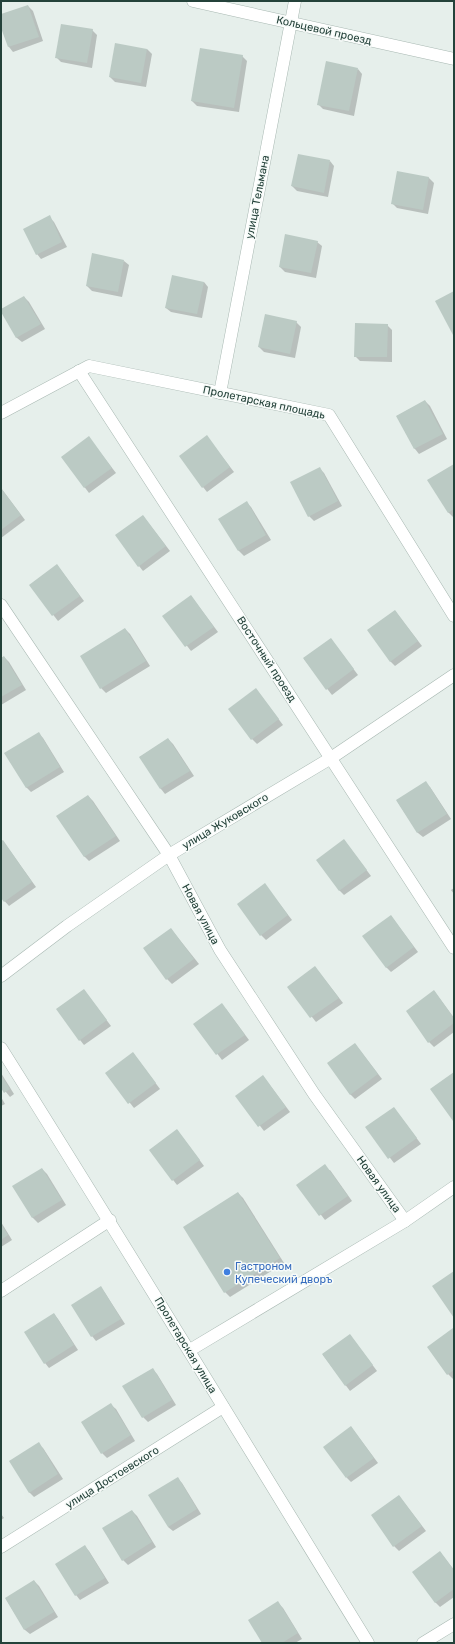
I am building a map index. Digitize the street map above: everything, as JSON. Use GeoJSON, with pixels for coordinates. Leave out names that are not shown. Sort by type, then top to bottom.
{"type":"FeatureCollection","features":[{"type":"Feature","properties":{"kind":"street","name":"Кольцевой проезд"},"geometry":{"type":"LineString","coordinates":[[193,1],[454,60]]}},
{"type":"Feature","properties":{"kind":"street","name":"улица Тельмана"},"geometry":{"type":"LineString","coordinates":[[220,393],[295,1]]}},
{"type":"Feature","properties":{"kind":"street","name":"Пролетарская площадь"},"geometry":{"type":"LineString","coordinates":[[1,413],[89,366],[329,415],[454,616]]}},
{"type":"Feature","properties":{"kind":"street","name":"Восточный проезд"},"geometry":{"type":"LineString","coordinates":[[79,371],[454,948]]}},
{"type":"Feature","properties":{"kind":"street","name":"Новая улица"},"geometry":{"type":"LineString","coordinates":[[1,604],[169,855],[229,963],[314,1094],[406,1221]]}},
{"type":"Feature","properties":{"kind":"street","name":"улица Жуковского"},"geometry":{"type":"LineString","coordinates":[[1,976],[67,926],[169,855],[331,758],[454,675]]}},
{"type":"Feature","properties":{"kind":"street","name":"Пролетарская улица"},"geometry":{"type":"LineString","coordinates":[[1,1048],[110,1220],[368,1643]]}},
{"type":"Feature","properties":{"kind":"street"},"geometry":{"type":"LineString","coordinates":[[190,1350],[406,1221],[454,1187]]}},
{"type":"Feature","properties":{"kind":"street"},"geometry":{"type":"LineString","coordinates":[[1,1291],[110,1220]]}},
{"type":"Feature","properties":{"kind":"street","name":"улица Достоевского"},"geometry":{"type":"LineString","coordinates":[[1,1547],[223,1407]]}},
{"type":"Feature","properties":{"kind":"street"},"geometry":{"type":"LineString","coordinates":[[423,1643],[454,1624]]}},
{"type":"Feature","properties":{"kind":"building"},"geometry":{"type":"Polygon","coordinates":[[[28,5],[39,37],[8,47],[1,28],[1,14],[28,5]]]}},
{"type":"Feature","properties":{"kind":"building"},"geometry":{"type":"Polygon","coordinates":[[[61,24],[93,29],[87,63],[55,58],[61,24]]]}},
{"type":"Feature","properties":{"kind":"building"},"geometry":{"type":"Polygon","coordinates":[[[115,43],[147,49],[141,83],[109,77],[115,43]]]}},
{"type":"Feature","properties":{"kind":"building"},"geometry":{"type":"Polygon","coordinates":[[[200,48],[243,55],[234,108],[191,101],[200,48]]]}},
{"type":"Feature","properties":{"kind":"building"},"geometry":{"type":"Polygon","coordinates":[[[326,61],[358,68],[349,111],[317,105],[326,61]]]}},
{"type":"Feature","properties":{"kind":"building"},"geometry":{"type":"Polygon","coordinates":[[[298,154],[330,160],[324,193],[291,186],[298,154]]]}},
{"type":"Feature","properties":{"kind":"building"},"geometry":{"type":"Polygon","coordinates":[[[397,171],[429,177],[423,210],[391,204],[397,171]]]}},
{"type":"Feature","properties":{"kind":"building"},"geometry":{"type":"Polygon","coordinates":[[[50,215],[62,242],[36,255],[23,229],[50,215]]]}},
{"type":"Feature","properties":{"kind":"building"},"geometry":{"type":"Polygon","coordinates":[[[285,234],[318,241],[311,273],[279,267],[285,234]]]}},
{"type":"Feature","properties":{"kind":"building"},"geometry":{"type":"Polygon","coordinates":[[[92,253],[124,260],[118,292],[86,286],[92,253]]]}},
{"type":"Feature","properties":{"kind":"building"},"geometry":{"type":"Polygon","coordinates":[[[172,275],[204,282],[197,314],[165,308],[172,275]]]}},
{"type":"Feature","properties":{"kind":"building"},"geometry":{"type":"Polygon","coordinates":[[[454,291],[454,334],[453,335],[435,301],[454,291]]]}},
{"type":"Feature","properties":{"kind":"building"},"geometry":{"type":"Polygon","coordinates":[[[24,296],[41,324],[16,338],[1,312],[1,309],[24,296]]]}},
{"type":"Feature","properties":{"kind":"building"},"geometry":{"type":"Polygon","coordinates":[[[265,314],[297,321],[290,354],[258,347],[265,314]]]}},
{"type":"Feature","properties":{"kind":"building"},"geometry":{"type":"Polygon","coordinates":[[[355,323],[388,324],[387,357],[354,357],[355,323]]]}},
{"type":"Feature","properties":{"kind":"building"},"geometry":{"type":"Polygon","coordinates":[[[425,400],[443,434],[414,449],[396,416],[425,400]]]}},
{"type":"Feature","properties":{"kind":"building"},"geometry":{"type":"Polygon","coordinates":[[[207,435],[230,467],[202,488],[179,456],[207,435]]]}},
{"type":"Feature","properties":{"kind":"building"},"geometry":{"type":"Polygon","coordinates":[[[89,436],[112,468],[84,488],[61,457],[89,436]]]}},
{"type":"Feature","properties":{"kind":"building"},"geometry":{"type":"Polygon","coordinates":[[[454,464],[454,509],[448,513],[427,480],[454,464]]]}},
{"type":"Feature","properties":{"kind":"building"},"geometry":{"type":"Polygon","coordinates":[[[320,467],[338,501],[308,517],[290,482],[320,467]]]}},
{"type":"Feature","properties":{"kind":"building"},"geometry":{"type":"Polygon","coordinates":[[[1,488],[21,515],[1,530],[1,488]]]}},
{"type":"Feature","properties":{"kind":"building"},"geometry":{"type":"Polygon","coordinates":[[[247,501],[266,535],[238,551],[218,519],[247,501]]]}},
{"type":"Feature","properties":{"kind":"building"},"geometry":{"type":"Polygon","coordinates":[[[143,515],[166,546],[138,567],[115,535],[143,515]]]}},
{"type":"Feature","properties":{"kind":"building"},"geometry":{"type":"Polygon","coordinates":[[[57,564],[80,596],[52,616],[29,585],[57,564]]]}},
{"type":"Feature","properties":{"kind":"building"},"geometry":{"type":"Polygon","coordinates":[[[191,595],[214,627],[185,647],[162,616],[191,595]]]}},
{"type":"Feature","properties":{"kind":"building"},"geometry":{"type":"Polygon","coordinates":[[[395,610],[418,641],[390,662],[367,630],[395,610]]]}},
{"type":"Feature","properties":{"kind":"building"},"geometry":{"type":"Polygon","coordinates":[[[125,628],[146,661],[100,689],[80,656],[125,628]]]}},
{"type":"Feature","properties":{"kind":"building"},"geometry":{"type":"Polygon","coordinates":[[[331,638],[354,669],[326,690],[303,658],[331,638]]]}},
{"type":"Feature","properties":{"kind":"building"},"geometry":{"type":"Polygon","coordinates":[[[4,656],[22,685],[1,697],[1,658],[4,656]]]}},
{"type":"Feature","properties":{"kind":"building"},"geometry":{"type":"Polygon","coordinates":[[[256,688],[279,719],[251,740],[228,709],[256,688]]]}},
{"type":"Feature","properties":{"kind":"building"},"geometry":{"type":"Polygon","coordinates":[[[39,732],[60,767],[26,788],[4,753],[39,732]]]}},
{"type":"Feature","properties":{"kind":"building"},"geometry":{"type":"Polygon","coordinates":[[[168,738],[190,771],[160,789],[139,757],[168,738]]]}},
{"type":"Feature","properties":{"kind":"building"},"geometry":{"type":"Polygon","coordinates":[[[426,781],[447,814],[417,833],[396,800],[426,781]]]}},
{"type":"Feature","properties":{"kind":"building"},"geometry":{"type":"Polygon","coordinates":[[[88,795],[116,836],[84,857],[56,816],[88,795]]]}},
{"type":"Feature","properties":{"kind":"building"},"geometry":{"type":"Polygon","coordinates":[[[344,839],[367,870],[339,891],[316,860],[344,839]]]}},
{"type":"Feature","properties":{"kind":"building"},"geometry":{"type":"Polygon","coordinates":[[[3,840],[32,882],[4,902],[1,898],[1,841],[3,840]]]}},
{"type":"Feature","properties":{"kind":"building"},"geometry":{"type":"Polygon","coordinates":[[[265,883],[288,915],[260,936],[237,904],[265,883]]]}},
{"type":"Feature","properties":{"kind":"building"},"geometry":{"type":"Polygon","coordinates":[[[391,915],[414,947],[386,968],[362,936],[391,915]]]}},
{"type":"Feature","properties":{"kind":"building"},"geometry":{"type":"Polygon","coordinates":[[[171,928],[194,959],[166,980],[143,948],[171,928]]]}},
{"type":"Feature","properties":{"kind":"building"},"geometry":{"type":"Polygon","coordinates":[[[315,966],[339,998],[310,1018],[287,987],[315,966]]]}},
{"type":"Feature","properties":{"kind":"building"},"geometry":{"type":"Polygon","coordinates":[[[84,989],[107,1020],[79,1041],[56,1009],[84,989]]]}},
{"type":"Feature","properties":{"kind":"building"},"geometry":{"type":"Polygon","coordinates":[[[434,990],[454,1018],[454,1023],[428,1043],[406,1011],[434,990]]]}},
{"type":"Feature","properties":{"kind":"building"},"geometry":{"type":"Polygon","coordinates":[[[222,1003],[245,1035],[216,1055],[193,1024],[222,1003]]]}},
{"type":"Feature","properties":{"kind":"building"},"geometry":{"type":"Polygon","coordinates":[[[355,1043],[378,1074],[350,1095],[327,1063],[355,1043]]]}},
{"type":"Feature","properties":{"kind":"building"},"geometry":{"type":"Polygon","coordinates":[[[133,1052],[156,1083],[128,1104],[105,1073],[133,1052]]]}},
{"type":"Feature","properties":{"kind":"building"},"geometry":{"type":"Polygon","coordinates":[[[454,1072],[454,1121],[453,1121],[430,1089],[454,1072]]]}},
{"type":"Feature","properties":{"kind":"building"},"geometry":{"type":"Polygon","coordinates":[[[1,1075],[10,1089],[4,1093],[1,1088],[1,1075]]]}},
{"type":"Feature","properties":{"kind":"building"},"geometry":{"type":"Polygon","coordinates":[[[263,1075],[286,1107],[258,1127],[235,1096],[263,1075]]]}},
{"type":"Feature","properties":{"kind":"building"},"geometry":{"type":"Polygon","coordinates":[[[394,1107],[417,1138],[388,1159],[365,1127],[394,1107]]]}},
{"type":"Feature","properties":{"kind":"building"},"geometry":{"type":"Polygon","coordinates":[[[177,1129],[200,1160],[172,1181],[149,1150],[177,1129]]]}},
{"type":"Feature","properties":{"kind":"building"},"geometry":{"type":"Polygon","coordinates":[[[325,1164],[348,1196],[319,1216],[296,1185],[325,1164]]]}},
{"type":"Feature","properties":{"kind":"building"},"geometry":{"type":"Polygon","coordinates":[[[42,1168],[62,1200],[32,1218],[12,1186],[42,1168]]]}},
{"type":"Feature","properties":{"kind":"building"},"geometry":{"type":"Polygon","coordinates":[[[238,1192],[280,1258],[224,1293],[183,1227],[238,1192]]]}},
{"type":"Feature","properties":{"kind":"building"},"geometry":{"type":"Polygon","coordinates":[[[1,1224],[8,1235],[1,1240],[1,1224]]]}},
{"type":"Feature","properties":{"kind":"building"},"geometry":{"type":"Polygon","coordinates":[[[454,1271],[454,1318],[432,1286],[454,1271]]]}},
{"type":"Feature","properties":{"kind":"building"},"geometry":{"type":"Polygon","coordinates":[[[101,1286],[121,1319],[91,1337],[71,1305],[101,1286]]]}},
{"type":"Feature","properties":{"kind":"building"},"geometry":{"type":"Polygon","coordinates":[[[54,1313],[74,1345],[44,1364],[24,1332],[54,1313]]]}},
{"type":"Feature","properties":{"kind":"building"},"geometry":{"type":"Polygon","coordinates":[[[453,1328],[454,1370],[447,1375],[427,1347],[453,1328]]]}},
{"type":"Feature","properties":{"kind":"building"},"geometry":{"type":"Polygon","coordinates":[[[350,1334],[373,1365],[345,1386],[322,1354],[350,1334]]]}},
{"type":"Feature","properties":{"kind":"building"},"geometry":{"type":"Polygon","coordinates":[[[153,1368],[172,1400],[142,1418],[122,1386],[153,1368]]]}},
{"type":"Feature","properties":{"kind":"building"},"geometry":{"type":"Polygon","coordinates":[[[111,1403],[131,1435],[101,1454],[81,1422],[111,1403]]]}},
{"type":"Feature","properties":{"kind":"building"},"geometry":{"type":"Polygon","coordinates":[[[351,1426],[374,1458],[346,1478],[323,1447],[351,1426]]]}},
{"type":"Feature","properties":{"kind":"building"},"geometry":{"type":"Polygon","coordinates":[[[39,1442],[58,1474],[29,1493],[9,1461],[39,1442]]]}},
{"type":"Feature","properties":{"kind":"building"},"geometry":{"type":"Polygon","coordinates":[[[178,1477],[197,1509],[168,1527],[148,1495],[178,1477]]]}},
{"type":"Feature","properties":{"kind":"building"},"geometry":{"type":"Polygon","coordinates":[[[399,1495],[422,1526],[393,1547],[371,1515],[399,1495]]]}},
{"type":"Feature","properties":{"kind":"building"},"geometry":{"type":"Polygon","coordinates":[[[132,1510],[152,1542],[122,1561],[102,1528],[132,1510]]]}},
{"type":"Feature","properties":{"kind":"building"},"geometry":{"type":"Polygon","coordinates":[[[85,1545],[105,1578],[75,1596],[55,1564],[85,1545]]]}},
{"type":"Feature","properties":{"kind":"building"},"geometry":{"type":"Polygon","coordinates":[[[440,1551],[454,1570],[454,1589],[435,1603],[412,1572],[440,1551]]]}},
{"type":"Feature","properties":{"kind":"building"},"geometry":{"type":"Polygon","coordinates":[[[34,1580],[54,1612],[24,1630],[5,1598],[34,1580]]]}},
{"type":"Feature","properties":{"kind":"building"},"geometry":{"type":"Polygon","coordinates":[[[278,1601],[298,1633],[282,1643],[262,1643],[248,1620],[278,1601]]]}},
{"type":"Feature","properties":{"kind":"place","name":"Гастроном Купеческий дворъ"},"geometry":{"type":"Point","coordinates":[227,1272]}}]}
